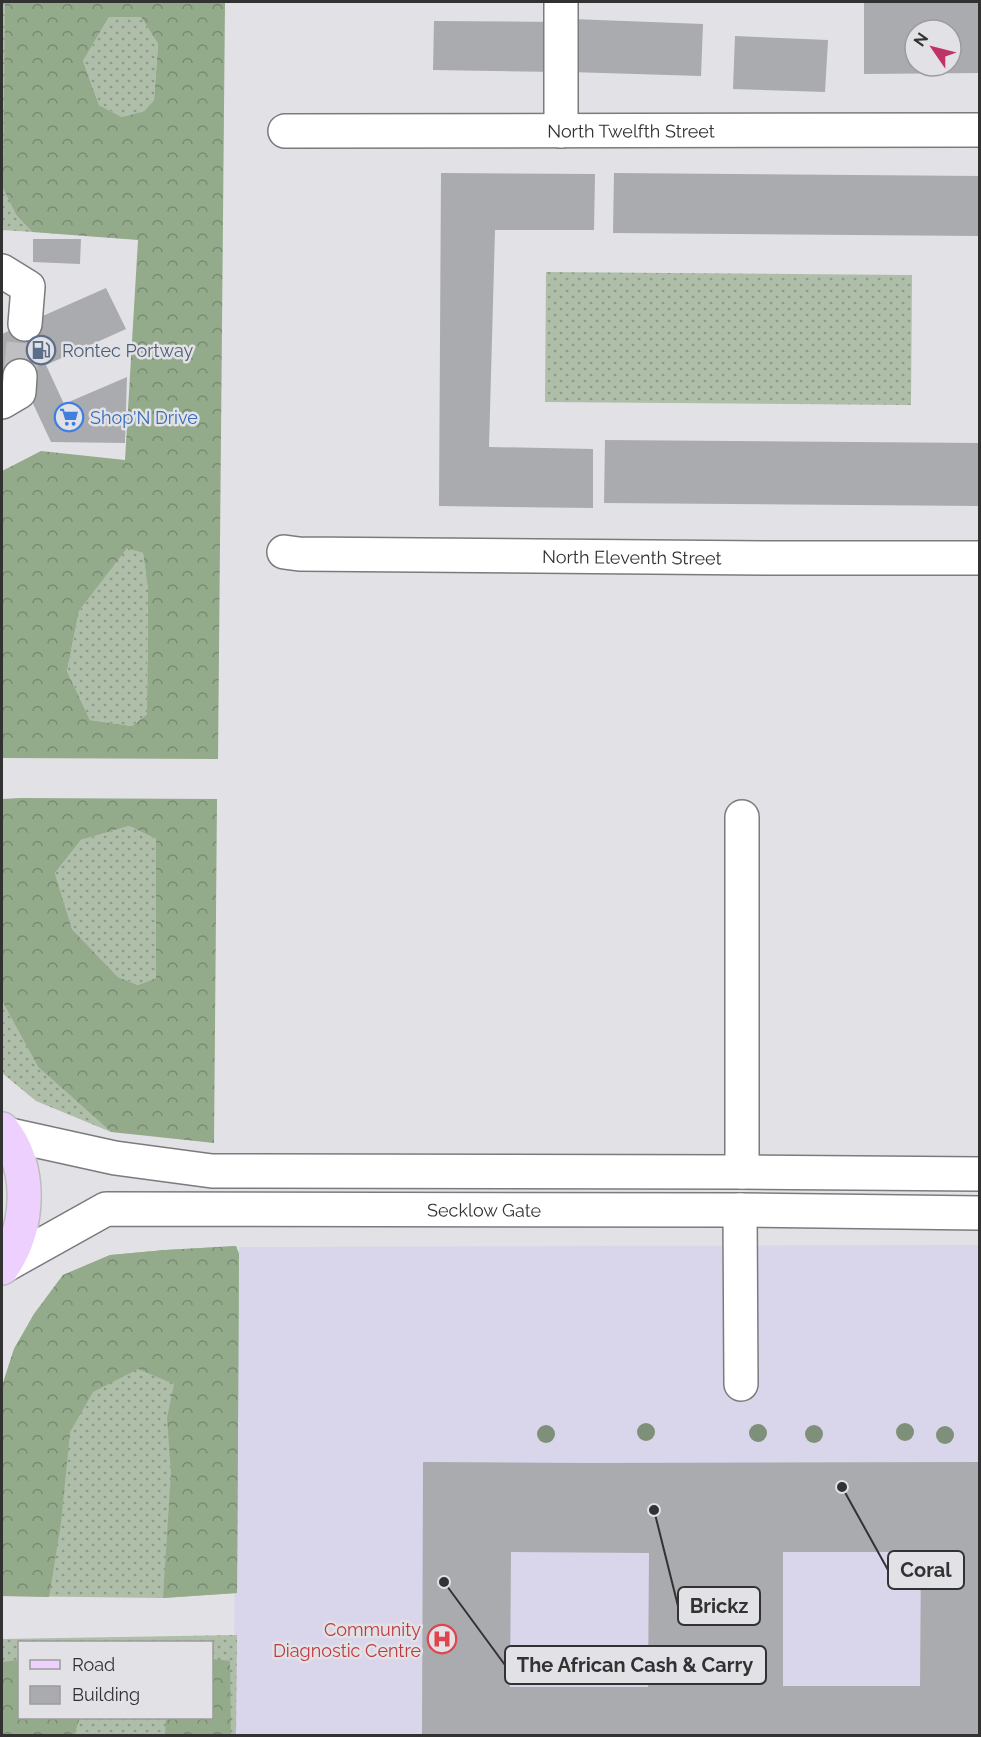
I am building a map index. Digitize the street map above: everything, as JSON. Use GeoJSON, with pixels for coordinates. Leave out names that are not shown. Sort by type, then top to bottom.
{"type":"FeatureCollection","features":[{"type":"Feature","properties":{"kind":"main road"},"geometry":{"type":"LineString","coordinates":[[3,1267],[19,1234],[25,1200],[21,1166],[4,1132]]}},
{"type":"Feature","properties":{"kind":"street"},"geometry":{"type":"LineString","coordinates":[[561,2],[561,131]]}},
{"type":"Feature","properties":{"kind":"street","name":"North Twelfth Street"},"geometry":{"type":"LineString","coordinates":[[285,131],[980,130]]}},
{"type":"Feature","properties":{"kind":"street"},"geometry":{"type":"LineString","coordinates":[[2,271],[28,287],[25,324]]}},
{"type":"Feature","properties":{"kind":"street","name":"North Eleventh Street"},"geometry":{"type":"LineString","coordinates":[[284,552],[299,554],[755,558],[980,558]]}},
{"type":"Feature","properties":{"kind":"street"},"geometry":{"type":"LineString","coordinates":[[742,817],[742,1172]]}},
{"type":"Feature","properties":{"kind":"street"},"geometry":{"type":"LineString","coordinates":[[4,1132],[115,1158],[212,1171],[980,1174]]}},
{"type":"Feature","properties":{"kind":"street","name":"Secklow Gate"},"geometry":{"type":"LineString","coordinates":[[3,1267],[106,1209],[980,1212]]}},
{"type":"Feature","properties":{"kind":"street"},"geometry":{"type":"LineString","coordinates":[[741,1210],[741,1384]]}},
{"type":"Feature","properties":{"kind":"shaded area"},"geometry":{"type":"Polygon","coordinates":[[[979,1245],[979,1735],[234,1736],[239,1247],[979,1245]]]}},
{"type":"Feature","properties":{"kind":"green space"},"geometry":{"type":"Polygon","coordinates":[[[2,2],[5,2],[17,216],[32,232],[2,230],[2,2]]]}},
{"type":"Feature","properties":{"kind":"green space"},"geometry":{"type":"Polygon","coordinates":[[[5,2],[225,2],[218,759],[2,758],[2,471],[41,451],[125,460],[138,240],[32,232],[17,216],[3,188],[5,2]],[[109,17],[83,61],[99,105],[122,117],[144,111],[154,100],[158,44],[141,17],[109,17]],[[127,548],[79,611],[67,671],[90,720],[132,726],[147,714],[148,590],[143,553],[127,548]]]}},
{"type":"Feature","properties":{"kind":"green space"},"geometry":{"type":"Polygon","coordinates":[[[109,17],[141,17],[158,44],[154,100],[144,111],[122,117],[99,105],[83,61],[109,17]]]}},
{"type":"Feature","properties":{"kind":"green space"},"geometry":{"type":"Polygon","coordinates":[[[546,272],[912,275],[911,405],[545,402],[546,272]]]}},
{"type":"Feature","properties":{"kind":"green space"},"geometry":{"type":"Polygon","coordinates":[[[127,547],[143,553],[148,590],[147,714],[132,726],[90,720],[67,671],[79,611],[127,547]]]}},
{"type":"Feature","properties":{"kind":"green space"},"geometry":{"type":"Polygon","coordinates":[[[2,799],[217,799],[214,1143],[111,1132],[38,1067],[2,1001],[2,799]],[[129,826],[81,840],[55,873],[72,929],[118,977],[138,985],[156,978],[156,839],[129,826]]]}},
{"type":"Feature","properties":{"kind":"green space"},"geometry":{"type":"Polygon","coordinates":[[[129,826],[156,839],[156,978],[138,985],[118,977],[72,929],[55,873],[81,840],[129,826]]]}},
{"type":"Feature","properties":{"kind":"green space"},"geometry":{"type":"Polygon","coordinates":[[[2,1001],[38,1067],[111,1132],[36,1101],[2,1073],[2,1001]]]}},
{"type":"Feature","properties":{"kind":"green space"},"geometry":{"type":"Polygon","coordinates":[[[236,1246],[239,1254],[237,1593],[163,1598],[2,1596],[2,1386],[14,1349],[34,1314],[63,1275],[110,1255],[236,1246]]]}},
{"type":"Feature","properties":{"kind":"green space"},"geometry":{"type":"Polygon","coordinates":[[[236,1246],[239,1254],[237,1593],[163,1598],[171,1473],[167,1418],[174,1384],[138,1369],[93,1392],[70,1432],[61,1523],[49,1597],[2,1596],[2,1386],[14,1349],[34,1314],[63,1275],[110,1255],[236,1246]]]}},
{"type":"Feature","properties":{"kind":"green space"},"geometry":{"type":"Polygon","coordinates":[[[237,1635],[236,1735],[2,1735],[2,1639],[237,1635]]]}},
{"type":"Feature","properties":{"kind":"green space"},"geometry":{"type":"Polygon","coordinates":[[[213,1659],[230,1661],[231,1735],[165,1735],[166,1719],[213,1719],[213,1659]]]}},
{"type":"Feature","properties":{"kind":"green space"},"geometry":{"type":"Polygon","coordinates":[[[18,1660],[18,1719],[80,1719],[74,1735],[2,1735],[2,1662],[18,1660]]]}},
{"type":"Feature","properties":{"kind":"building"},"geometry":{"type":"Polygon","coordinates":[[[864,2],[980,2],[980,73],[963,73],[963,18],[903,18],[903,74],[864,74],[864,2]]]}},
{"type":"Feature","properties":{"kind":"building"},"geometry":{"type":"Polygon","coordinates":[[[572,19],[703,24],[701,76],[570,72],[572,19]]]}},
{"type":"Feature","properties":{"kind":"building"},"geometry":{"type":"Polygon","coordinates":[[[434,21],[558,22],[557,72],[433,70],[434,21]]]}},
{"type":"Feature","properties":{"kind":"building"},"geometry":{"type":"Polygon","coordinates":[[[735,36],[828,40],[825,92],[733,89],[735,36]]]}},
{"type":"Feature","properties":{"kind":"building"},"geometry":{"type":"Polygon","coordinates":[[[441,173],[595,174],[594,230],[495,230],[489,447],[593,449],[593,508],[439,506],[441,173]]]}},
{"type":"Feature","properties":{"kind":"building"},"geometry":{"type":"Polygon","coordinates":[[[614,173],[980,176],[980,236],[613,233],[614,173]]]}},
{"type":"Feature","properties":{"kind":"building"},"geometry":{"type":"Polygon","coordinates":[[[33,239],[81,239],[80,264],[33,262],[33,239]]]}},
{"type":"Feature","properties":{"kind":"building","name":"Rontec Portway"},"geometry":{"type":"Polygon","coordinates":[[[106,288],[126,329],[46,365],[64,404],[127,377],[125,443],[51,442],[20,376],[2,384],[2,334],[106,288]]]}},
{"type":"Feature","properties":{"kind":"building"},"geometry":{"type":"Polygon","coordinates":[[[605,440],[980,443],[980,506],[604,503],[605,440]]]}},
{"type":"Feature","properties":{"kind":"building"},"geometry":{"type":"Polygon","coordinates":[[[423,1462],[980,1462],[980,1736],[422,1736],[423,1462]],[[511,1552],[510,1687],[648,1687],[649,1553],[511,1552]],[[783,1552],[783,1686],[920,1686],[921,1552],[783,1552]]]}},
{"type":"Feature","properties":{"kind":"tunnel"},"geometry":{"type":"LineString","coordinates":[[20,376],[25,324]]}},
{"type":"Feature","properties":{"kind":"place","name":"Rontec Portway"},"geometry":{"type":"Point","coordinates":[41,350]}},
{"type":"Feature","properties":{"kind":"place","name":"Shop'N Drive"},"geometry":{"type":"Point","coordinates":[69,417]}},
{"type":"Feature","properties":{"kind":"place","name":"Coral"},"geometry":{"type":"Point","coordinates":[842,1487]}},
{"type":"Feature","properties":{"kind":"place","name":"Brickz"},"geometry":{"type":"Point","coordinates":[654,1510]}},
{"type":"Feature","properties":{"kind":"place","name":"The African Cash & Carry"},"geometry":{"type":"Point","coordinates":[444,1582]}},
{"type":"Feature","properties":{"kind":"place","name":"Community Diagnostic Centre"},"geometry":{"type":"Point","coordinates":[442,1639]}}]}
